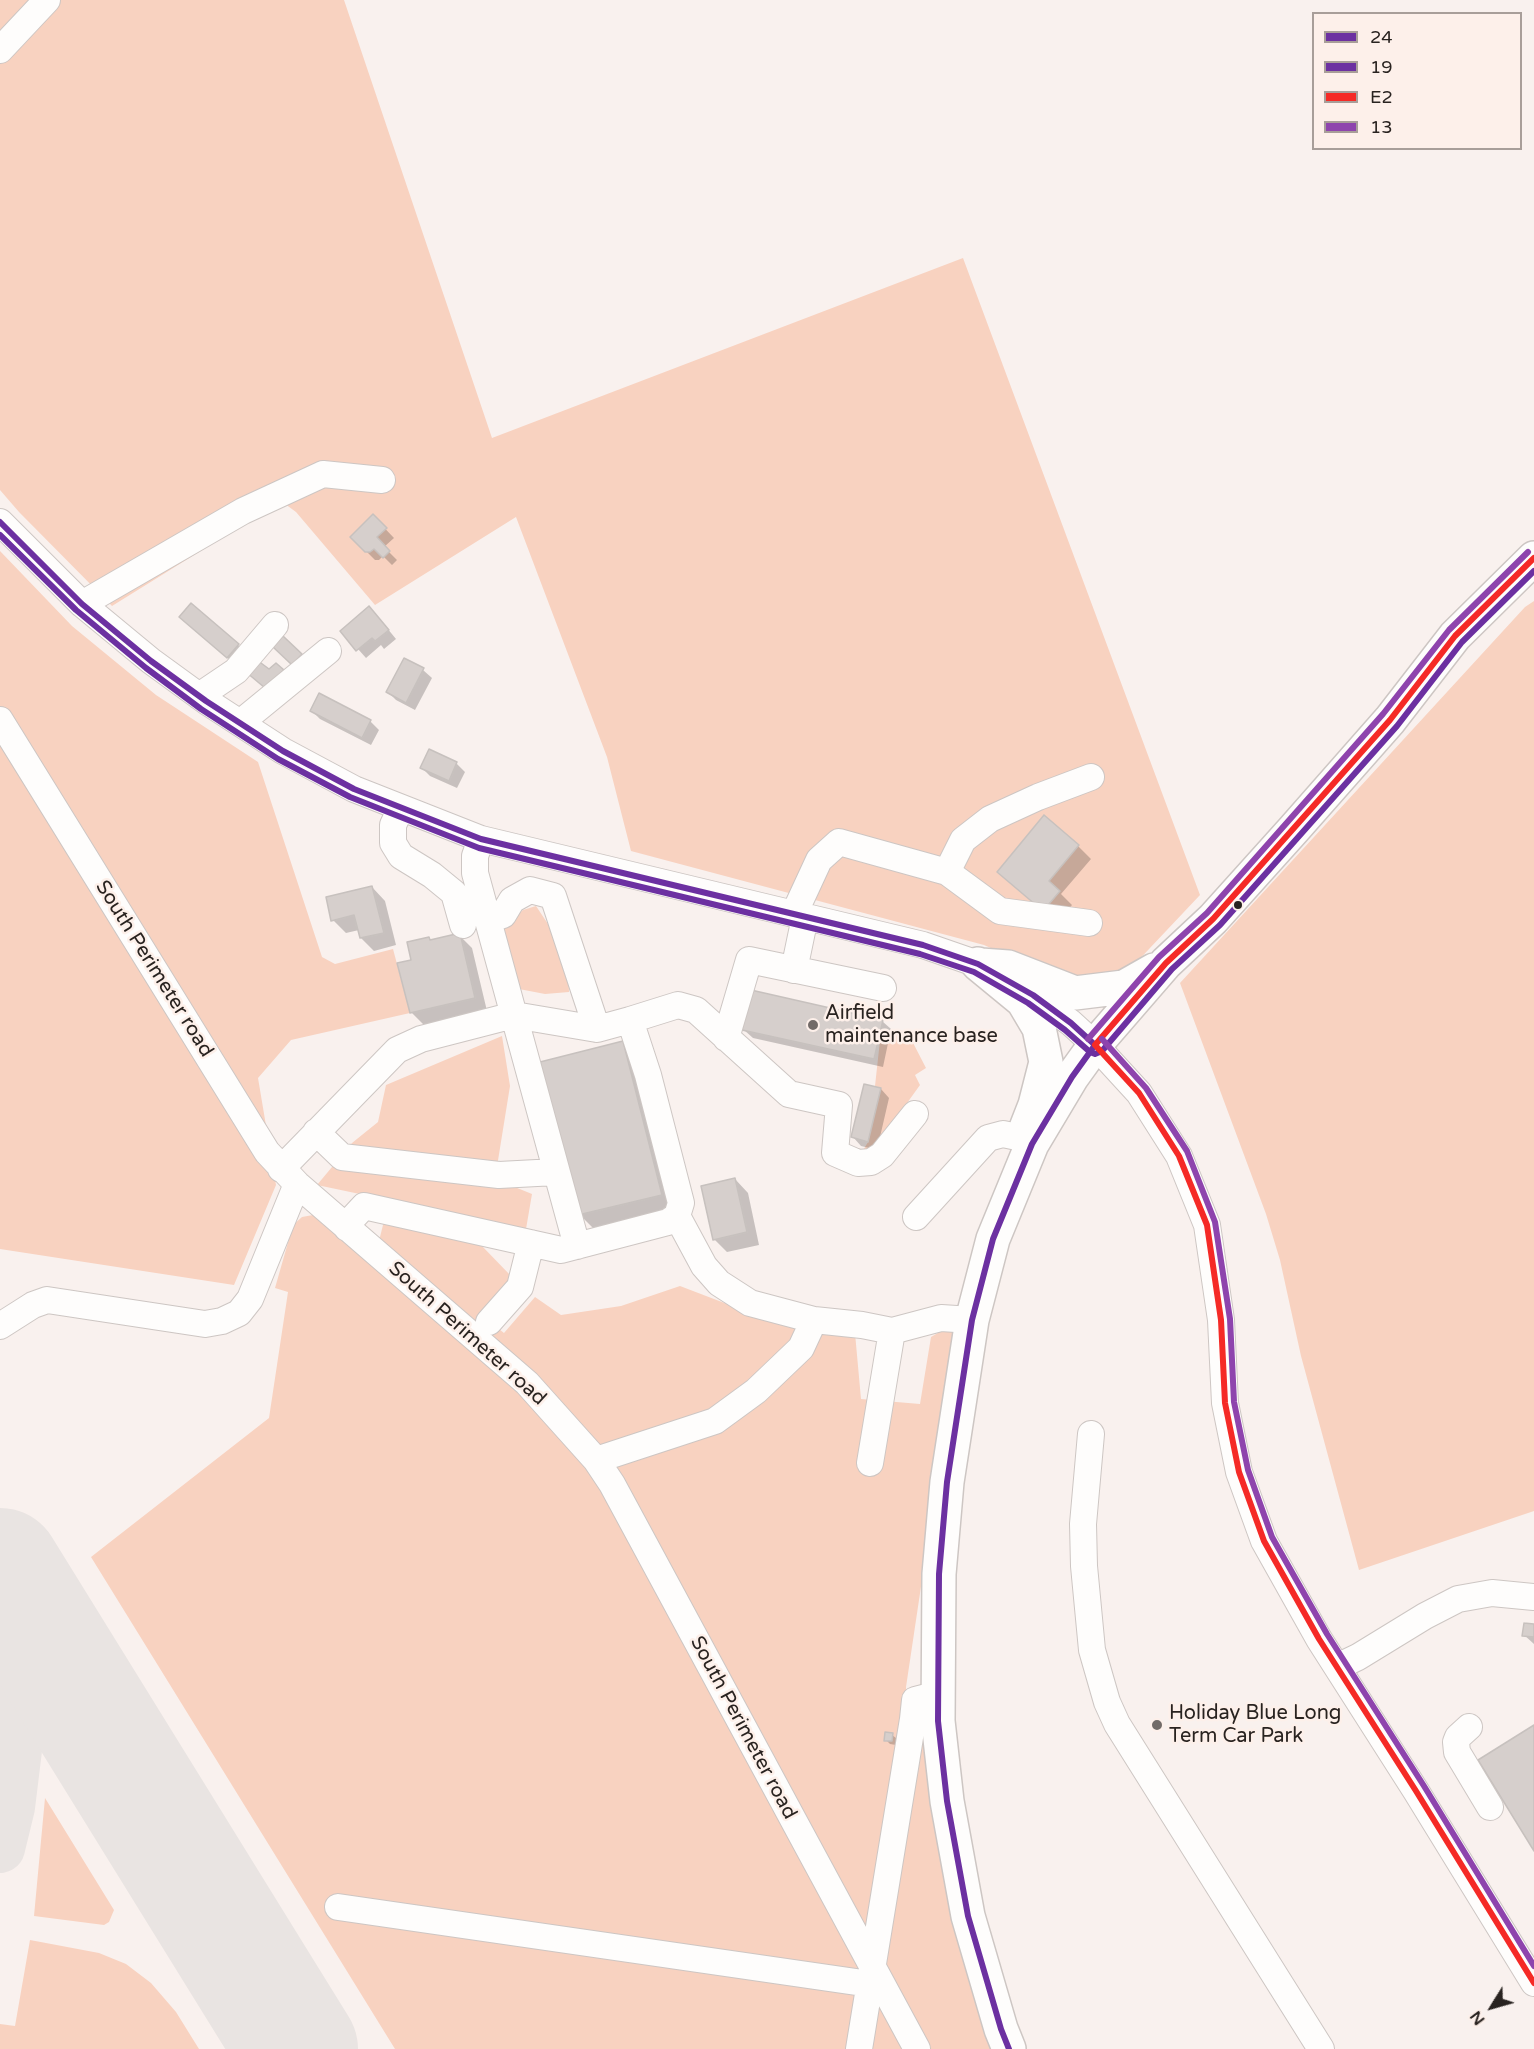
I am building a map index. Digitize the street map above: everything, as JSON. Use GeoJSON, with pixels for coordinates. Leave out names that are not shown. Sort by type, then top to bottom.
{"type":"FeatureCollection","features":[{"type":"Feature","properties":{"kind":"main road"},"geometry":{"type":"LineString","coordinates":[[1009,2049],[968,1916],[947,1801],[938,1720],[939,1574],[947,1482],[972,1320],[993,1239],[1032,1144],[1072,1077],[1095,1045],[1166,963],[1213,919],[1390,720],[1455,636],[1534,558]]}},
{"type":"Feature","properties":{"kind":"main road"},"geometry":{"type":"LineString","coordinates":[[978,964],[1008,967],[1075,993],[1124,987],[1166,963]]}},
{"type":"Feature","properties":{"kind":"main road"},"geometry":{"type":"LineString","coordinates":[[978,964],[1023,1001],[1039,1028],[1046,1062],[1035,1105],[1017,1151],[1006,1205]]}},
{"type":"Feature","properties":{"kind":"street"},"geometry":{"type":"LineString","coordinates":[[0,50],[47,0]]}},
{"type":"Feature","properties":{"kind":"street"},"geometry":{"type":"LineString","coordinates":[[82,604],[243,511],[323,474],[382,480]]}},
{"type":"Feature","properties":{"kind":"street"},"geometry":{"type":"LineString","coordinates":[[0,522],[82,604],[151,661],[199,696],[283,751],[354,789],[481,839],[923,945],[978,964],[1033,995],[1071,1023],[1095,1045],[1139,1093],[1179,1156],[1208,1225],[1221,1320],[1226,1403],[1239,1472],[1264,1540],[1319,1639],[1534,1983]]}},
{"type":"Feature","properties":{"kind":"street"},"geometry":{"type":"LineString","coordinates":[[199,696],[236,671],[275,625]]}},
{"type":"Feature","properties":{"kind":"street"},"geometry":{"type":"LineString","coordinates":[[240,723],[328,651]]}},
{"type":"Feature","properties":{"kind":"street","name":"South Perimeter road"},"geometry":{"type":"LineString","coordinates":[[0,720],[267,1152],[289,1176],[347,1228],[527,1383],[596,1460],[612,1484],[872,1977],[917,2049]]}},
{"type":"Feature","properties":{"kind":"street"},"geometry":{"type":"LineString","coordinates":[[947,872],[963,840],[990,819],[1038,796],[1090,777]]}},
{"type":"Feature","properties":{"kind":"street"},"geometry":{"type":"LineString","coordinates":[[401,808],[393,825],[393,843],[401,856],[432,875],[454,893],[463,925]]}},
{"type":"Feature","properties":{"kind":"street"},"geometry":{"type":"LineString","coordinates":[[481,839],[475,855],[476,873],[577,1246]]}},
{"type":"Feature","properties":{"kind":"street"},"geometry":{"type":"LineString","coordinates":[[794,970],[800,915],[819,860],[839,842],[947,872],[1000,911],[1089,923]]}},
{"type":"Feature","properties":{"kind":"street"},"geometry":{"type":"LineString","coordinates":[[488,920],[503,915],[512,900],[530,890],[553,896],[597,1029]]}},
{"type":"Feature","properties":{"kind":"street"},"geometry":{"type":"LineString","coordinates":[[726,1038],[749,960],[883,988]]}},
{"type":"Feature","properties":{"kind":"street"},"geometry":{"type":"LineString","coordinates":[[0,1326],[33,1305],[47,1300],[205,1324],[222,1321],[239,1313],[250,1299],[289,1176],[316,1132],[397,1050],[421,1039],[514,1015],[597,1029],[678,1005],[696,1010],[789,1094],[839,1105],[835,1153],[858,1163],[871,1162],[882,1155],[915,1114]]}},
{"type":"Feature","properties":{"kind":"street"},"geometry":{"type":"LineString","coordinates":[[347,1228],[350,1221],[364,1206],[561,1250],[668,1222],[677,1216],[681,1203],[648,1075],[630,1020]]}},
{"type":"Feature","properties":{"kind":"street"},"geometry":{"type":"LineString","coordinates":[[316,1132],[342,1157],[499,1175],[556,1172]]}},
{"type":"Feature","properties":{"kind":"street"},"geometry":{"type":"LineString","coordinates":[[916,1217],[988,1138],[1003,1134],[1022,1138]]}},
{"type":"Feature","properties":{"kind":"street"},"geometry":{"type":"LineString","coordinates":[[677,1216],[704,1266],[719,1283],[750,1303],[814,1320],[892,1331],[941,1318],[972,1320]]}},
{"type":"Feature","properties":{"kind":"street"},"geometry":{"type":"LineString","coordinates":[[489,1322],[520,1287],[531,1243]]}},
{"type":"Feature","properties":{"kind":"street"},"geometry":{"type":"LineString","coordinates":[[596,1460],[715,1420],[756,1391],[801,1348],[814,1320]]}},
{"type":"Feature","properties":{"kind":"street"},"geometry":{"type":"LineString","coordinates":[[870,1463],[892,1331]]}},
{"type":"Feature","properties":{"kind":"street"},"geometry":{"type":"LineString","coordinates":[[1091,1434],[1083,1524],[1084,1566],[1092,1650],[1107,1702],[1118,1724],[1322,2049]]}},
{"type":"Feature","properties":{"kind":"street"},"geometry":{"type":"LineString","coordinates":[[1337,1667],[1458,1599],[1492,1593],[1534,1597]]}},
{"type":"Feature","properties":{"kind":"street"},"geometry":{"type":"LineString","coordinates":[[858,2049],[872,1977],[915,1700],[938,1694]]}},
{"type":"Feature","properties":{"kind":"street"},"geometry":{"type":"LineString","coordinates":[[1469,1727],[1458,1737],[1457,1752],[1490,1807]]}},
{"type":"Feature","properties":{"kind":"street"},"geometry":{"type":"LineString","coordinates":[[338,1907],[872,1977]]}},
{"type":"Feature","properties":{"kind":"shaded area"},"geometry":{"type":"Polygon","coordinates":[[[0,0],[30,0],[0,30],[0,0]]]}},
{"type":"Feature","properties":{"kind":"shaded area"},"geometry":{"type":"Polygon","coordinates":[[[58,0],[344,0],[492,438],[963,258],[1200,895],[1133,966],[1079,988],[984,945],[631,851],[607,757],[516,517],[375,605],[296,512],[281,501],[112,606],[0,490],[0,58],[58,0]]]}},
{"type":"Feature","properties":{"kind":"shaded area"},"geometry":{"type":"Polygon","coordinates":[[[0,551],[72,626],[156,695],[258,762],[322,957],[335,964],[393,949],[410,1013],[291,1040],[258,1078],[276,1185],[234,1285],[0,1249],[0,551]]]}},
{"type":"Feature","properties":{"kind":"shaded area"},"geometry":{"type":"Polygon","coordinates":[[[1534,601],[1534,1511],[1359,1570],[1301,1356],[1280,1260],[1266,1214],[1180,983],[1525,607],[1534,601]]]}},
{"type":"Feature","properties":{"kind":"shaded area"},"geometry":{"type":"Polygon","coordinates":[[[536,906],[556,936],[568,967],[569,992],[545,994],[519,989],[502,926],[523,910],[536,906]]]}},
{"type":"Feature","properties":{"kind":"shaded area"},"geometry":{"type":"Polygon","coordinates":[[[881,1031],[910,1037],[926,1068],[915,1075],[920,1085],[872,1152],[862,1152],[868,1142],[881,1088],[875,1086],[881,1031]]]}},
{"type":"Feature","properties":{"kind":"shaded area"},"geometry":{"type":"Polygon","coordinates":[[[502,1036],[510,1086],[495,1179],[532,1194],[526,1229],[317,1185],[352,1143],[378,1122],[386,1085],[502,1036]]]}},
{"type":"Feature","properties":{"kind":"shaded area"},"geometry":{"type":"Polygon","coordinates":[[[313,1215],[374,1261],[384,1221],[481,1245],[512,1277],[480,1314],[504,1333],[535,1297],[561,1315],[621,1306],[680,1286],[774,1322],[855,1333],[861,1399],[920,1404],[931,1337],[948,1327],[958,1339],[906,1687],[908,1717],[923,1722],[998,2049],[395,2049],[91,1557],[269,1418],[288,1292],[275,1288],[293,1225],[302,1217],[313,1215]]]}},
{"type":"Feature","properties":{"kind":"shaded area"},"geometry":{"type":"Polygon","coordinates":[[[45,1798],[114,1910],[109,1922],[104,1925],[34,1916],[45,1798]]]}},
{"type":"Feature","properties":{"kind":"shaded area"},"geometry":{"type":"Polygon","coordinates":[[[30,1940],[99,1953],[126,1964],[151,1983],[176,2012],[199,2049],[0,2049],[0,2024],[15,2026],[30,1940]]]}},
{"type":"Feature","properties":{"kind":"building"},"geometry":{"type":"Polygon","coordinates":[[[373,514],[387,528],[377,537],[390,551],[383,558],[374,549],[365,552],[350,537],[373,514]]]}},
{"type":"Feature","properties":{"kind":"building"},"geometry":{"type":"Polygon","coordinates":[[[191,603],[239,644],[227,658],[179,617],[191,603]]]}},
{"type":"Feature","properties":{"kind":"building"},"geometry":{"type":"Polygon","coordinates":[[[369,606],[389,630],[375,641],[372,638],[356,651],[340,631],[369,606]]]}},
{"type":"Feature","properties":{"kind":"building"},"geometry":{"type":"Polygon","coordinates":[[[283,636],[302,654],[292,665],[273,647],[283,636]]]}},
{"type":"Feature","properties":{"kind":"building"},"geometry":{"type":"Polygon","coordinates":[[[404,658],[424,668],[406,703],[386,692],[404,658]]]}},
{"type":"Feature","properties":{"kind":"building"},"geometry":{"type":"Polygon","coordinates":[[[257,660],[269,669],[276,663],[284,670],[265,688],[246,672],[257,660]]]}},
{"type":"Feature","properties":{"kind":"building"},"geometry":{"type":"Polygon","coordinates":[[[319,693],[371,720],[362,738],[310,711],[319,693]]]}},
{"type":"Feature","properties":{"kind":"building"},"geometry":{"type":"Polygon","coordinates":[[[429,749],[457,762],[449,781],[420,768],[429,749]]]}},
{"type":"Feature","properties":{"kind":"building"},"geometry":{"type":"Polygon","coordinates":[[[1044,815],[1079,845],[1049,881],[1060,891],[1043,911],[997,872],[1044,815]]]}},
{"type":"Feature","properties":{"kind":"building"},"geometry":{"type":"Polygon","coordinates":[[[372,886],[384,933],[360,938],[354,915],[331,921],[326,897],[372,886]]]}},
{"type":"Feature","properties":{"kind":"building"},"geometry":{"type":"Polygon","coordinates":[[[460,933],[475,998],[410,1013],[397,963],[411,960],[407,942],[429,937],[430,940],[460,933]]]}},
{"type":"Feature","properties":{"kind":"building","name":"Airfield maintenance base"},"geometry":{"type":"Polygon","coordinates":[[[751,990],[883,1020],[874,1059],[742,1030],[751,990]]]}},
{"type":"Feature","properties":{"kind":"building"},"geometry":{"type":"Polygon","coordinates":[[[623,1041],[662,1195],[578,1215],[540,1062],[623,1041]]]}},
{"type":"Feature","properties":{"kind":"building"},"geometry":{"type":"Polygon","coordinates":[[[864,1084],[881,1088],[868,1142],[851,1137],[864,1084]]]}},
{"type":"Feature","properties":{"kind":"building"},"geometry":{"type":"Polygon","coordinates":[[[735,1178],[747,1232],[713,1240],[701,1186],[735,1178]]]}},
{"type":"Feature","properties":{"kind":"building"},"geometry":{"type":"Polygon","coordinates":[[[1524,1623],[1534,1624],[1534,1637],[1522,1636],[1524,1623]]]}},
{"type":"Feature","properties":{"kind":"building"},"geometry":{"type":"Polygon","coordinates":[[[1534,1725],[1534,1851],[1478,1760],[1534,1725]]]}},
{"type":"Feature","properties":{"kind":"building"},"geometry":{"type":"Polygon","coordinates":[[[885,1732],[893,1733],[892,1741],[884,1741],[885,1732]]]}},
{"type":"Feature","properties":{"kind":"taxiway"},"geometry":{"type":"LineString","coordinates":[[0,1573],[20,1622],[28,1660],[10,1807],[0,1848]]}},
{"type":"Feature","properties":{"kind":"runway"},"geometry":{"type":"LineString","coordinates":[[0,1569],[297,2049]]}},
{"type":"Feature","properties":{"kind":"transit line","name":"24"},"geometry":{"type":"LineString","coordinates":[[0,522],[82,604],[151,661],[206,701],[283,751],[354,789],[481,839],[923,945],[978,964],[1033,995],[1071,1023],[1095,1045],[1072,1077],[1032,1144],[993,1239],[972,1320],[947,1482],[939,1574],[938,1721],[947,1801],[968,1916],[1009,2049]]}},
{"type":"Feature","properties":{"kind":"transit line","name":"19"},"geometry":{"type":"LineString","coordinates":[[0,535],[76,610],[146,668],[201,709],[278,759],[350,797],[479,848],[920,954],[974,972],[1028,1003],[1095,1054],[1102,1051],[1172,969],[1220,925],[1397,726],[1462,642],[1534,571]]}},
{"type":"Feature","properties":{"kind":"transit line","name":"13"},"geometry":{"type":"LineString","coordinates":[[1088,1039],[1159,957],[1207,913],[1383,714],[1449,630],[1528,552]]}},
{"type":"Feature","properties":{"kind":"transit line","name":"E2"},"geometry":{"type":"LineString","coordinates":[[1095,1045],[1166,963],[1213,919],[1390,720],[1455,636],[1534,558]]}},
{"type":"Feature","properties":{"kind":"transit line","name":"13"},"geometry":{"type":"LineString","coordinates":[[1102,1039],[1146,1088],[1187,1151],[1215,1222],[1230,1319],[1234,1402],[1248,1470],[1272,1537],[1327,1634],[1424,1786],[1534,1966]]}},
{"type":"Feature","properties":{"kind":"transit line","name":"E2"},"geometry":{"type":"LineString","coordinates":[[1095,1045],[1139,1093],[1179,1156],[1207,1225],[1221,1320],[1225,1403],[1239,1472],[1264,1541],[1319,1639],[1534,1983]]}},
{"type":"Feature","properties":{"kind":"place","name":"Airfield maintenance base"},"geometry":{"type":"Point","coordinates":[813,1025]}},
{"type":"Feature","properties":{"kind":"place","name":"Holiday Blue Long Term Car Park"},"geometry":{"type":"Point","coordinates":[1157,1725]}}]}
